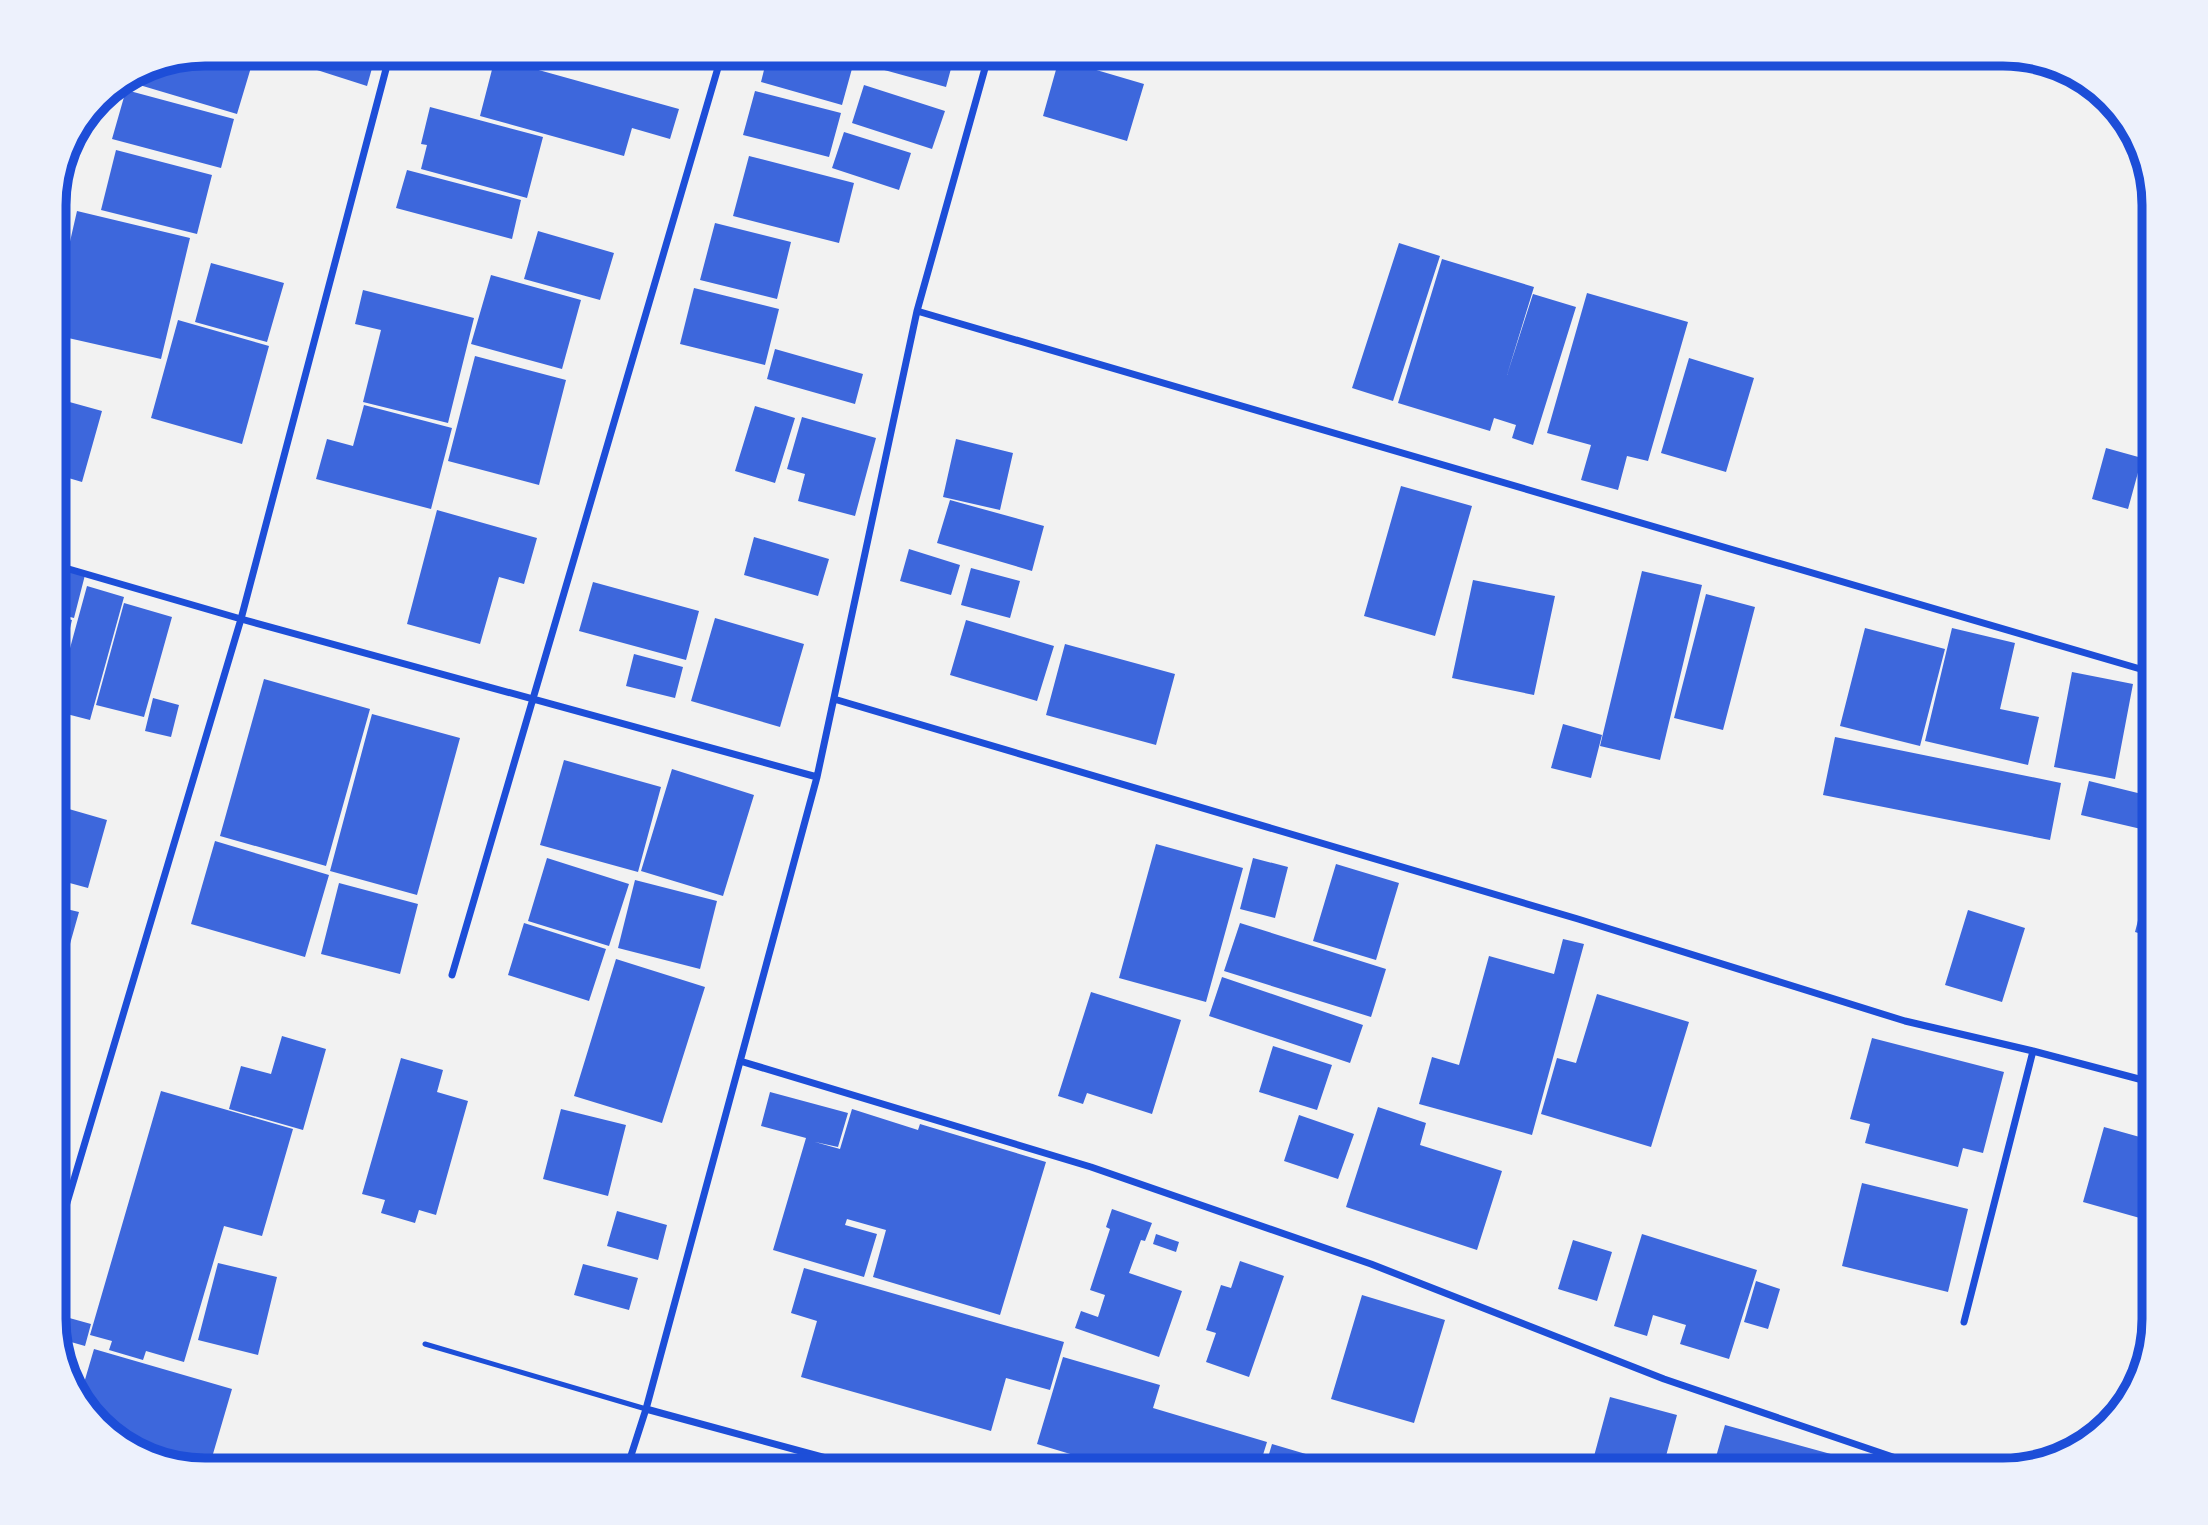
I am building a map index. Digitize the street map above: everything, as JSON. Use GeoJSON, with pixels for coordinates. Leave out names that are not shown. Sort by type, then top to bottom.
{"type":"FeatureCollection","features":[{"type":"Feature","properties":{"kind":"street"},"geometry":{"type":"LineString","coordinates":[[67,1203],[241,619],[387,66]]}},
{"type":"Feature","properties":{"kind":"street"},"geometry":{"type":"LineString","coordinates":[[452,975],[719,66]]}},
{"type":"Feature","properties":{"kind":"street"},"geometry":{"type":"LineString","coordinates":[[630,1459],[646,1409],[817,777],[917,311],[986,66]]}},
{"type":"Feature","properties":{"kind":"street"},"geometry":{"type":"LineString","coordinates":[[917,311],[2142,669]]}},
{"type":"Feature","properties":{"kind":"street"},"geometry":{"type":"LineString","coordinates":[[67,568],[817,777]]}},
{"type":"Feature","properties":{"kind":"street"},"geometry":{"type":"LineString","coordinates":[[834,699],[1564,915],[1905,1021],[2142,1080]]}},
{"type":"Feature","properties":{"kind":"street"},"geometry":{"type":"LineString","coordinates":[[1964,1322],[2033,1051]]}},
{"type":"Feature","properties":{"kind":"street"},"geometry":{"type":"LineString","coordinates":[[740,1061],[1078,1163],[1155,1189],[1371,1264],[1664,1379],[1899,1459]]}},
{"type":"Feature","properties":{"kind":"street"},"geometry":{"type":"LineString","coordinates":[[646,1409],[830,1459]]}},
{"type":"Feature","properties":{"kind":"lane"},"geometry":{"type":"LineString","coordinates":[[425,1344],[646,1409]]}},
{"type":"Feature","properties":{"kind":"building"},"geometry":{"type":"Polygon","coordinates":[[[251,66],[237,114],[137,84],[170,71],[188,68],[251,66]]]}},
{"type":"Feature","properties":{"kind":"building"},"geometry":{"type":"Polygon","coordinates":[[[304,66],[373,66],[367,86],[304,66]]]}},
{"type":"Feature","properties":{"kind":"building"},"geometry":{"type":"Polygon","coordinates":[[[493,66],[524,66],[679,109],[670,139],[632,128],[624,156],[480,116],[493,66]]]}},
{"type":"Feature","properties":{"kind":"building"},"geometry":{"type":"Polygon","coordinates":[[[765,66],[853,66],[842,105],[761,82],[765,66]]]}},
{"type":"Feature","properties":{"kind":"building"},"geometry":{"type":"Polygon","coordinates":[[[878,66],[952,66],[946,87],[878,66]]]}},
{"type":"Feature","properties":{"kind":"building"},"geometry":{"type":"Polygon","coordinates":[[[1057,66],[1083,66],[1144,84],[1127,141],[1043,116],[1057,66]]]}},
{"type":"Feature","properties":{"kind":"building"},"geometry":{"type":"Polygon","coordinates":[[[864,85],[945,111],[932,149],[852,123],[864,85]]]}},
{"type":"Feature","properties":{"kind":"building"},"geometry":{"type":"Polygon","coordinates":[[[127,90],[234,119],[221,168],[112,139],[127,90]]]}},
{"type":"Feature","properties":{"kind":"building"},"geometry":{"type":"Polygon","coordinates":[[[755,91],[841,113],[829,157],[743,135],[755,91]]]}},
{"type":"Feature","properties":{"kind":"building"},"geometry":{"type":"Polygon","coordinates":[[[430,107],[543,137],[527,198],[421,169],[427,145],[421,144],[430,107]]]}},
{"type":"Feature","properties":{"kind":"building"},"geometry":{"type":"Polygon","coordinates":[[[844,132],[911,153],[899,190],[832,168],[844,132]]]}},
{"type":"Feature","properties":{"kind":"building"},"geometry":{"type":"Polygon","coordinates":[[[116,150],[212,175],[197,234],[101,210],[116,150]]]}},
{"type":"Feature","properties":{"kind":"building"},"geometry":{"type":"Polygon","coordinates":[[[749,156],[854,183],[839,243],[733,216],[749,156]]]}},
{"type":"Feature","properties":{"kind":"building"},"geometry":{"type":"Polygon","coordinates":[[[407,170],[521,200],[512,239],[396,208],[407,170]]]}},
{"type":"Feature","properties":{"kind":"building"},"geometry":{"type":"Polygon","coordinates":[[[77,211],[190,238],[161,359],[67,338],[67,255],[77,211]]]}},
{"type":"Feature","properties":{"kind":"building"},"geometry":{"type":"Polygon","coordinates":[[[715,223],[791,242],[777,299],[700,280],[715,223]]]}},
{"type":"Feature","properties":{"kind":"building"},"geometry":{"type":"Polygon","coordinates":[[[538,231],[614,253],[600,300],[524,279],[538,231]]]}},
{"type":"Feature","properties":{"kind":"building"},"geometry":{"type":"Polygon","coordinates":[[[1399,243],[1440,256],[1393,401],[1352,388],[1399,243]]]}},
{"type":"Feature","properties":{"kind":"building"},"geometry":{"type":"Polygon","coordinates":[[[1442,259],[1534,287],[1507,375],[1533,294],[1576,307],[1533,445],[1512,438],[1516,425],[1494,418],[1490,431],[1398,403],[1442,259]]]}},
{"type":"Feature","properties":{"kind":"building"},"geometry":{"type":"Polygon","coordinates":[[[211,263],[284,283],[267,342],[195,322],[211,263]]]}},
{"type":"Feature","properties":{"kind":"building"},"geometry":{"type":"Polygon","coordinates":[[[491,275],[581,300],[562,369],[471,344],[491,275]]]}},
{"type":"Feature","properties":{"kind":"building"},"geometry":{"type":"Polygon","coordinates":[[[694,288],[779,309],[765,365],[680,344],[694,288]]]}},
{"type":"Feature","properties":{"kind":"building"},"geometry":{"type":"Polygon","coordinates":[[[363,290],[474,318],[448,423],[363,402],[381,330],[355,324],[363,290]]]}},
{"type":"Feature","properties":{"kind":"building"},"geometry":{"type":"Polygon","coordinates":[[[1587,293],[1688,322],[1648,461],[1627,456],[1618,490],[1581,480],[1591,445],[1547,433],[1587,293]]]}},
{"type":"Feature","properties":{"kind":"building"},"geometry":{"type":"Polygon","coordinates":[[[178,320],[269,346],[242,444],[151,418],[178,320]]]}},
{"type":"Feature","properties":{"kind":"building"},"geometry":{"type":"Polygon","coordinates":[[[775,349],[863,374],[855,404],[767,379],[775,349]]]}},
{"type":"Feature","properties":{"kind":"building"},"geometry":{"type":"Polygon","coordinates":[[[475,356],[566,380],[539,485],[448,461],[475,356]]]}},
{"type":"Feature","properties":{"kind":"building"},"geometry":{"type":"Polygon","coordinates":[[[1689,358],[1754,378],[1726,472],[1661,453],[1689,358]]]}},
{"type":"Feature","properties":{"kind":"building"},"geometry":{"type":"Polygon","coordinates":[[[67,401],[102,411],[82,482],[67,478],[67,401]]]}},
{"type":"Feature","properties":{"kind":"building"},"geometry":{"type":"Polygon","coordinates":[[[364,405],[452,428],[431,509],[316,479],[327,439],[353,446],[364,405]]]}},
{"type":"Feature","properties":{"kind":"building"},"geometry":{"type":"Polygon","coordinates":[[[755,406],[795,418],[775,483],[735,471],[755,406]]]}},
{"type":"Feature","properties":{"kind":"building"},"geometry":{"type":"Polygon","coordinates":[[[802,417],[876,438],[855,516],[798,501],[805,474],[787,469],[802,417]]]}},
{"type":"Feature","properties":{"kind":"building"},"geometry":{"type":"Polygon","coordinates":[[[956,439],[1013,453],[1000,510],[943,497],[956,439]]]}},
{"type":"Feature","properties":{"kind":"building"},"geometry":{"type":"Polygon","coordinates":[[[2106,448],[2142,458],[2128,509],[2092,499],[2106,448]]]}},
{"type":"Feature","properties":{"kind":"building"},"geometry":{"type":"Polygon","coordinates":[[[1401,486],[1472,506],[1435,636],[1364,616],[1401,486]]]}},
{"type":"Feature","properties":{"kind":"building"},"geometry":{"type":"Polygon","coordinates":[[[950,500],[1044,526],[1032,571],[937,543],[950,500]]]}},
{"type":"Feature","properties":{"kind":"building"},"geometry":{"type":"Polygon","coordinates":[[[437,510],[537,538],[524,584],[499,577],[480,644],[407,624],[437,510]]]}},
{"type":"Feature","properties":{"kind":"building"},"geometry":{"type":"Polygon","coordinates":[[[754,537],[829,559],[818,596],[744,575],[754,537]]]}},
{"type":"Feature","properties":{"kind":"building"},"geometry":{"type":"Polygon","coordinates":[[[909,549],[960,565],[951,595],[900,581],[909,549]]]}},
{"type":"Feature","properties":{"kind":"building"},"geometry":{"type":"Polygon","coordinates":[[[971,568],[1020,581],[1010,618],[961,605],[971,568]]]}},
{"type":"Feature","properties":{"kind":"building"},"geometry":{"type":"Polygon","coordinates":[[[67,570],[85,575],[74,618],[67,616],[67,570]]]}},
{"type":"Feature","properties":{"kind":"building"},"geometry":{"type":"Polygon","coordinates":[[[1642,571],[1702,585],[1660,760],[1600,746],[1642,571]]]}},
{"type":"Feature","properties":{"kind":"building"},"geometry":{"type":"Polygon","coordinates":[[[1473,580],[1555,596],[1534,695],[1452,678],[1473,580]]]}},
{"type":"Feature","properties":{"kind":"building"},"geometry":{"type":"Polygon","coordinates":[[[593,582],[699,611],[686,660],[579,631],[593,582]]]}},
{"type":"Feature","properties":{"kind":"building"},"geometry":{"type":"Polygon","coordinates":[[[87,586],[124,597],[90,720],[67,714],[67,659],[87,586]]]}},
{"type":"Feature","properties":{"kind":"building"},"geometry":{"type":"Polygon","coordinates":[[[1706,594],[1755,607],[1723,730],[1674,718],[1706,594]]]}},
{"type":"Feature","properties":{"kind":"building"},"geometry":{"type":"Polygon","coordinates":[[[124,603],[172,617],[144,717],[96,705],[124,603]]]}},
{"type":"Feature","properties":{"kind":"building"},"geometry":{"type":"Polygon","coordinates":[[[715,618],[804,644],[780,727],[691,701],[715,618]]]}},
{"type":"Feature","properties":{"kind":"building"},"geometry":{"type":"Polygon","coordinates":[[[67,619],[72,620],[67,640],[67,619]]]}},
{"type":"Feature","properties":{"kind":"building"},"geometry":{"type":"Polygon","coordinates":[[[966,620],[1054,646],[1037,701],[950,675],[966,620]]]}},
{"type":"Feature","properties":{"kind":"building"},"geometry":{"type":"Polygon","coordinates":[[[1865,628],[1945,649],[1920,746],[1840,726],[1865,628]]]}},
{"type":"Feature","properties":{"kind":"building"},"geometry":{"type":"Polygon","coordinates":[[[1952,628],[2015,643],[2000,709],[2039,717],[2028,765],[1925,741],[1952,628]]]}},
{"type":"Feature","properties":{"kind":"building"},"geometry":{"type":"Polygon","coordinates":[[[1065,644],[1175,674],[1156,745],[1046,715],[1065,644]]]}},
{"type":"Feature","properties":{"kind":"building"},"geometry":{"type":"Polygon","coordinates":[[[634,654],[683,667],[675,698],[626,686],[634,654]]]}},
{"type":"Feature","properties":{"kind":"building"},"geometry":{"type":"Polygon","coordinates":[[[2072,672],[2133,684],[2115,779],[2054,767],[2072,672]]]}},
{"type":"Feature","properties":{"kind":"building"},"geometry":{"type":"Polygon","coordinates":[[[264,679],[370,709],[326,866],[220,836],[264,679]]]}},
{"type":"Feature","properties":{"kind":"building"},"geometry":{"type":"Polygon","coordinates":[[[153,698],[179,705],[171,737],[145,731],[153,698]]]}},
{"type":"Feature","properties":{"kind":"building"},"geometry":{"type":"Polygon","coordinates":[[[372,714],[460,738],[417,895],[330,871],[372,714]]]}},
{"type":"Feature","properties":{"kind":"building"},"geometry":{"type":"Polygon","coordinates":[[[1563,724],[1602,735],[1591,778],[1551,768],[1563,724]]]}},
{"type":"Feature","properties":{"kind":"building"},"geometry":{"type":"Polygon","coordinates":[[[1835,737],[2061,783],[2050,840],[1823,795],[1835,737]]]}},
{"type":"Feature","properties":{"kind":"building"},"geometry":{"type":"Polygon","coordinates":[[[564,760],[661,787],[638,872],[540,845],[564,760]]]}},
{"type":"Feature","properties":{"kind":"building"},"geometry":{"type":"Polygon","coordinates":[[[672,769],[754,795],[723,896],[641,871],[672,769]]]}},
{"type":"Feature","properties":{"kind":"building"},"geometry":{"type":"Polygon","coordinates":[[[2089,781],[2142,794],[2142,829],[2081,815],[2089,781]]]}},
{"type":"Feature","properties":{"kind":"building"},"geometry":{"type":"Polygon","coordinates":[[[67,808],[107,820],[88,888],[67,882],[67,808]]]}},
{"type":"Feature","properties":{"kind":"building"},"geometry":{"type":"Polygon","coordinates":[[[215,841],[329,875],[305,957],[191,924],[215,841]]]}},
{"type":"Feature","properties":{"kind":"building"},"geometry":{"type":"Polygon","coordinates":[[[1156,844],[1243,868],[1206,1002],[1119,978],[1156,844]]]}},
{"type":"Feature","properties":{"kind":"building"},"geometry":{"type":"Polygon","coordinates":[[[547,858],[629,884],[609,946],[528,921],[547,858]]]}},
{"type":"Feature","properties":{"kind":"building"},"geometry":{"type":"Polygon","coordinates":[[[1253,858],[1288,867],[1275,918],[1240,909],[1253,858]]]}},
{"type":"Feature","properties":{"kind":"building"},"geometry":{"type":"Polygon","coordinates":[[[1336,864],[1399,883],[1376,960],[1313,941],[1336,864]]]}},
{"type":"Feature","properties":{"kind":"building"},"geometry":{"type":"Polygon","coordinates":[[[635,880],[717,901],[700,969],[618,948],[635,880]]]}},
{"type":"Feature","properties":{"kind":"building"},"geometry":{"type":"Polygon","coordinates":[[[339,883],[418,904],[400,974],[321,954],[339,883]]]}},
{"type":"Feature","properties":{"kind":"building"},"geometry":{"type":"Polygon","coordinates":[[[2142,905],[2142,934],[2135,932],[2142,905]]]}},
{"type":"Feature","properties":{"kind":"building"},"geometry":{"type":"Polygon","coordinates":[[[67,909],[79,912],[67,955],[67,909]]]}},
{"type":"Feature","properties":{"kind":"building"},"geometry":{"type":"Polygon","coordinates":[[[1968,910],[2025,928],[2002,1002],[1945,985],[1968,910]]]}},
{"type":"Feature","properties":{"kind":"building"},"geometry":{"type":"Polygon","coordinates":[[[524,923],[606,949],[589,1001],[508,975],[524,923]]]}},
{"type":"Feature","properties":{"kind":"building"},"geometry":{"type":"Polygon","coordinates":[[[1240,923],[1386,969],[1371,1017],[1224,971],[1240,923]]]}},
{"type":"Feature","properties":{"kind":"building"},"geometry":{"type":"Polygon","coordinates":[[[1563,939],[1584,944],[1532,1135],[1419,1104],[1432,1057],[1459,1065],[1489,956],[1554,974],[1563,939]]]}},
{"type":"Feature","properties":{"kind":"building"},"geometry":{"type":"Polygon","coordinates":[[[616,959],[705,987],[662,1123],[574,1096],[616,959]]]}},
{"type":"Feature","properties":{"kind":"building"},"geometry":{"type":"Polygon","coordinates":[[[1222,977],[1363,1025],[1350,1063],[1209,1016],[1222,977]]]}},
{"type":"Feature","properties":{"kind":"building"},"geometry":{"type":"Polygon","coordinates":[[[1091,992],[1181,1020],[1152,1114],[1087,1093],[1083,1104],[1058,1096],[1091,992]]]}},
{"type":"Feature","properties":{"kind":"building"},"geometry":{"type":"Polygon","coordinates":[[[1597,994],[1689,1022],[1651,1147],[1541,1114],[1557,1058],[1576,1063],[1597,994]]]}},
{"type":"Feature","properties":{"kind":"building"},"geometry":{"type":"Polygon","coordinates":[[[282,1036],[326,1049],[303,1130],[229,1109],[241,1066],[271,1074],[282,1036]]]}},
{"type":"Feature","properties":{"kind":"building"},"geometry":{"type":"Polygon","coordinates":[[[1872,1038],[2004,1072],[1983,1153],[1963,1148],[1958,1167],[1865,1143],[1870,1124],[1850,1119],[1872,1038]]]}},
{"type":"Feature","properties":{"kind":"building"},"geometry":{"type":"Polygon","coordinates":[[[1273,1046],[1332,1065],[1317,1110],[1259,1092],[1273,1046]]]}},
{"type":"Feature","properties":{"kind":"building"},"geometry":{"type":"Polygon","coordinates":[[[401,1058],[443,1070],[437,1092],[468,1101],[436,1215],[419,1210],[415,1223],[381,1213],[385,1200],[362,1194],[401,1058]]]}},
{"type":"Feature","properties":{"kind":"building"},"geometry":{"type":"Polygon","coordinates":[[[161,1091],[293,1129],[262,1236],[224,1226],[184,1362],[146,1351],[143,1360],[109,1350],[112,1341],[90,1335],[161,1091]]]}},
{"type":"Feature","properties":{"kind":"building"},"geometry":{"type":"Polygon","coordinates":[[[770,1092],[848,1113],[838,1147],[815,1142],[840,1149],[852,1109],[918,1130],[920,1124],[1046,1162],[1000,1315],[873,1277],[886,1230],[847,1219],[845,1225],[877,1234],[864,1277],[773,1250],[806,1138],[761,1126],[770,1092]]]}},
{"type":"Feature","properties":{"kind":"building"},"geometry":{"type":"Polygon","coordinates":[[[1378,1107],[1426,1123],[1420,1145],[1502,1171],[1477,1250],[1346,1207],[1378,1107]]]}},
{"type":"Feature","properties":{"kind":"building"},"geometry":{"type":"Polygon","coordinates":[[[561,1109],[626,1125],[608,1196],[543,1179],[561,1109]]]}},
{"type":"Feature","properties":{"kind":"building"},"geometry":{"type":"Polygon","coordinates":[[[1299,1115],[1354,1134],[1338,1179],[1284,1161],[1299,1115]]]}},
{"type":"Feature","properties":{"kind":"building"},"geometry":{"type":"Polygon","coordinates":[[[2104,1127],[2142,1138],[2142,1219],[2083,1202],[2104,1127]]]}},
{"type":"Feature","properties":{"kind":"building"},"geometry":{"type":"Polygon","coordinates":[[[1862,1183],[1968,1209],[1948,1292],[1842,1266],[1862,1183]]]}},
{"type":"Feature","properties":{"kind":"building"},"geometry":{"type":"Polygon","coordinates":[[[1112,1209],[1152,1223],[1145,1241],[1141,1240],[1129,1273],[1182,1291],[1159,1357],[1075,1328],[1081,1311],[1098,1317],[1105,1295],[1090,1290],[1110,1229],[1106,1227],[1112,1209]]]}},
{"type":"Feature","properties":{"kind":"building"},"geometry":{"type":"Polygon","coordinates":[[[617,1211],[667,1225],[658,1260],[607,1246],[617,1211]]]}},
{"type":"Feature","properties":{"kind":"building"},"geometry":{"type":"Polygon","coordinates":[[[1156,1234],[1179,1242],[1176,1252],[1153,1244],[1156,1234]]]}},
{"type":"Feature","properties":{"kind":"building"},"geometry":{"type":"Polygon","coordinates":[[[1642,1234],[1757,1270],[1729,1359],[1680,1344],[1686,1325],[1653,1315],[1647,1336],[1614,1326],[1642,1234]]]}},
{"type":"Feature","properties":{"kind":"building"},"geometry":{"type":"Polygon","coordinates":[[[1573,1240],[1612,1252],[1597,1301],[1558,1289],[1573,1240]]]}},
{"type":"Feature","properties":{"kind":"building"},"geometry":{"type":"Polygon","coordinates":[[[1240,1261],[1284,1276],[1249,1377],[1206,1362],[1216,1333],[1206,1330],[1221,1285],[1231,1288],[1240,1261]]]}},
{"type":"Feature","properties":{"kind":"building"},"geometry":{"type":"Polygon","coordinates":[[[218,1263],[277,1277],[258,1355],[198,1340],[218,1263]]]}},
{"type":"Feature","properties":{"kind":"building"},"geometry":{"type":"Polygon","coordinates":[[[583,1264],[638,1278],[629,1310],[574,1295],[583,1264]]]}},
{"type":"Feature","properties":{"kind":"building"},"geometry":{"type":"Polygon","coordinates":[[[804,1268],[1064,1342],[1050,1390],[1006,1378],[991,1431],[801,1377],[817,1321],[791,1313],[804,1268]]]}},
{"type":"Feature","properties":{"kind":"building"},"geometry":{"type":"Polygon","coordinates":[[[1756,1281],[1780,1289],[1768,1329],[1744,1322],[1756,1281]]]}},
{"type":"Feature","properties":{"kind":"building"},"geometry":{"type":"Polygon","coordinates":[[[1362,1295],[1445,1320],[1414,1423],[1331,1399],[1362,1295]]]}},
{"type":"Feature","properties":{"kind":"building"},"geometry":{"type":"Polygon","coordinates":[[[67,1317],[91,1324],[85,1346],[68,1341],[67,1317]]]}},
{"type":"Feature","properties":{"kind":"building"},"geometry":{"type":"Polygon","coordinates":[[[94,1349],[232,1389],[212,1459],[206,1459],[161,1451],[128,1435],[101,1411],[83,1386],[94,1349]]]}},
{"type":"Feature","properties":{"kind":"building"},"geometry":{"type":"Polygon","coordinates":[[[1063,1357],[1160,1385],[1153,1408],[1267,1442],[1262,1459],[1087,1459],[1037,1444],[1063,1357]]]}},
{"type":"Feature","properties":{"kind":"building"},"geometry":{"type":"Polygon","coordinates":[[[1610,1397],[1677,1415],[1665,1459],[1593,1459],[1610,1397]]]}},
{"type":"Feature","properties":{"kind":"building"},"geometry":{"type":"Polygon","coordinates":[[[1725,1425],[1849,1459],[1715,1459],[1725,1425]]]}},
{"type":"Feature","properties":{"kind":"building"},"geometry":{"type":"Polygon","coordinates":[[[1272,1444],[1323,1459],[1268,1459],[1272,1444]]]}}]}
